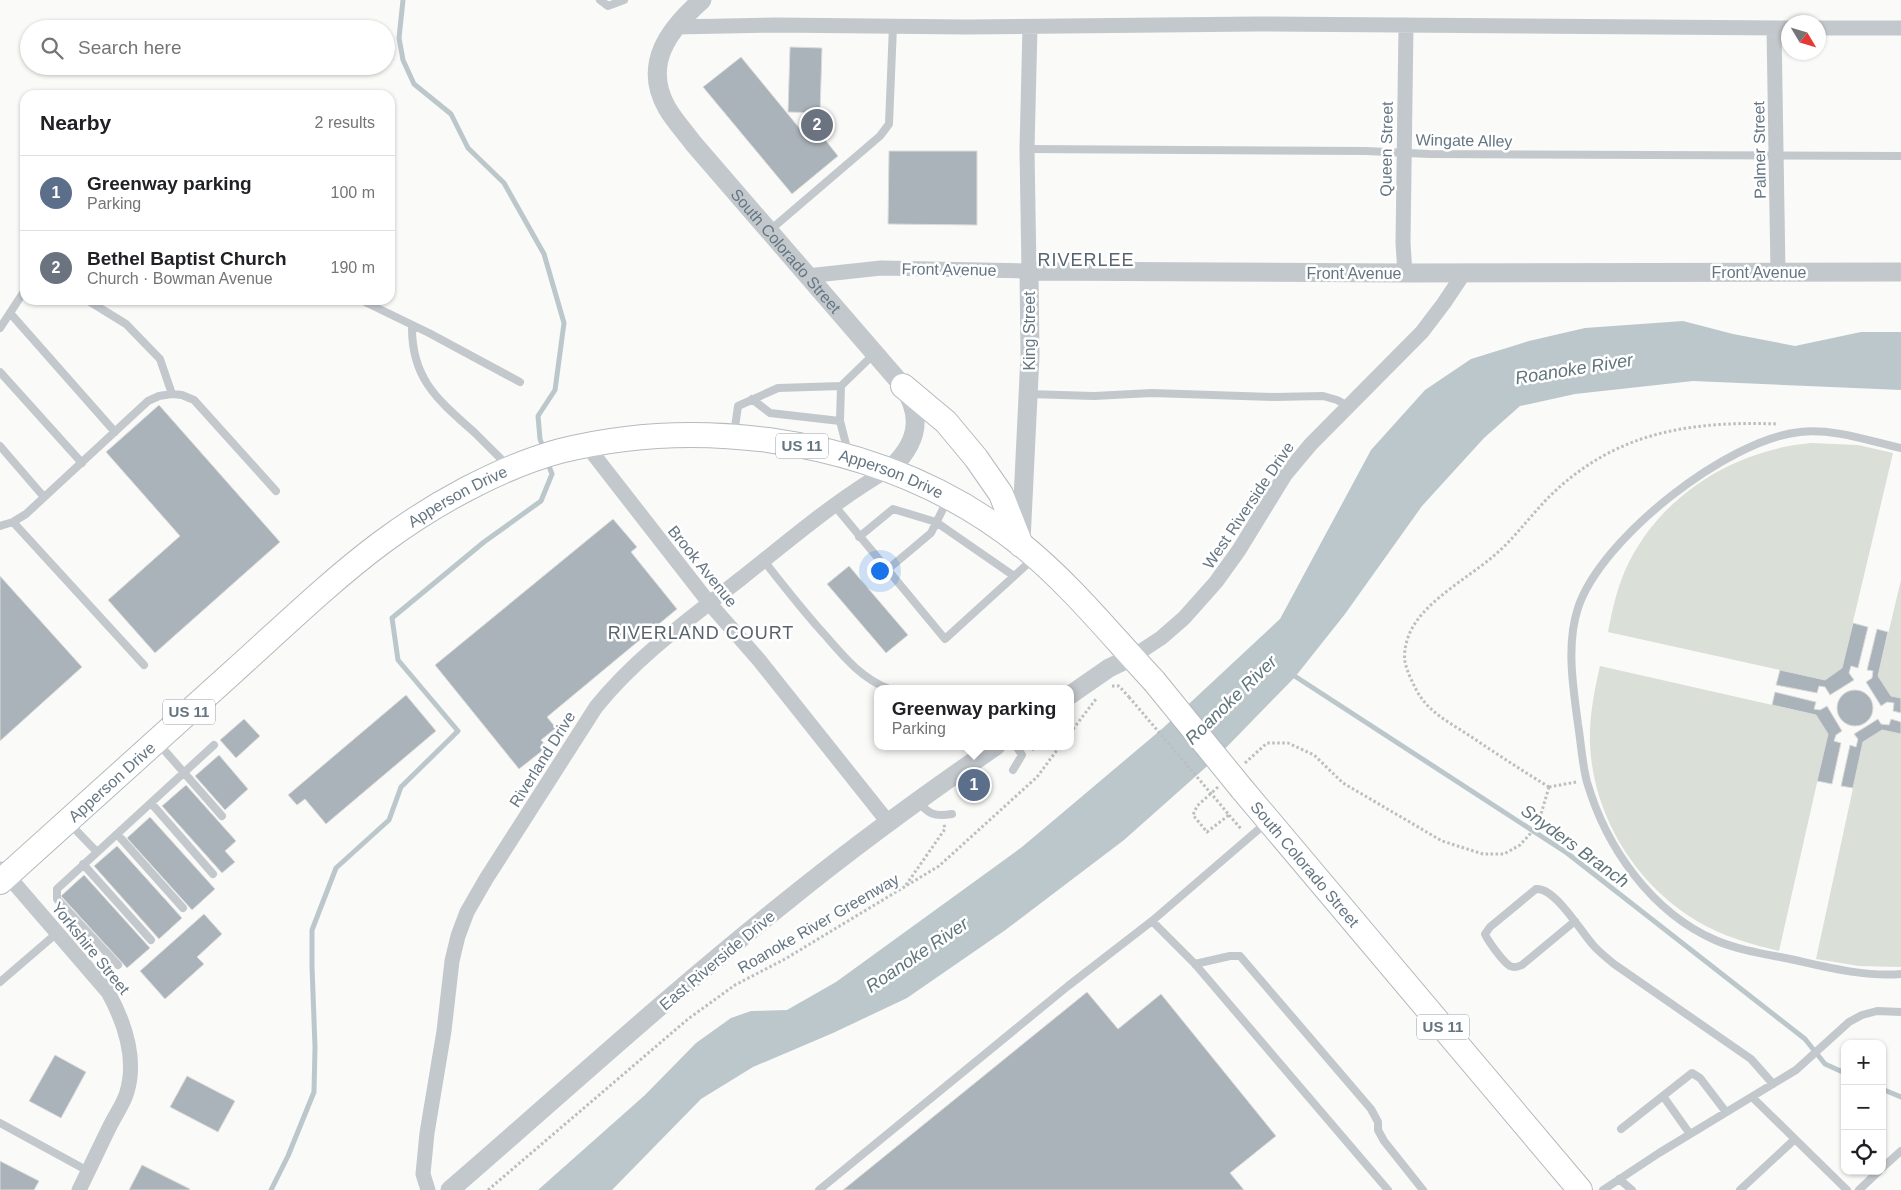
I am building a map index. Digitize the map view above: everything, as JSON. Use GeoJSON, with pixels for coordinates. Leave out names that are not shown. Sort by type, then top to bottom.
{"type":"FeatureCollection","features":[{"type":"Feature","properties":{"kind":"main road"},"geometry":{"type":"LineString","coordinates":[[904,386],[946,422],[976,458],[1001,494],[1028,551]]}},
{"type":"Feature","properties":{"kind":"main road","name":"Apperson Drive"},"geometry":{"type":"LineString","coordinates":[[3,875],[68,822],[308,604],[380,544],[425,513],[471,487],[533,460],[560,451],[652,436],[698,435],[791,444],[850,456],[890,469],[948,497],[988,521],[1028,551]]}},
{"type":"Feature","properties":{"kind":"main road","name":"South Colorado Street"},"geometry":{"type":"LineString","coordinates":[[1028,551],[1085,604],[1154,681],[1580,1190]]}},
{"type":"Feature","properties":{"kind":"street","name":"South Colorado Street"},"geometry":{"type":"LineString","coordinates":[[696,2],[664,42],[659,57],[657,79],[661,95],[668,110],[693,143],[904,386],[915,409],[916,423],[909,447],[900,460],[890,469]]}},
{"type":"Feature","properties":{"kind":"street"},"geometry":{"type":"LineString","coordinates":[[675,28],[775,24],[893,26],[1257,24],[1781,28]]}},
{"type":"Feature","properties":{"kind":"street","name":"Queen Street"},"geometry":{"type":"LineString","coordinates":[[1405,273],[1403,153],[1406,25]]}},
{"type":"Feature","properties":{"kind":"street","name":"King Street"},"geometry":{"type":"LineString","coordinates":[[1028,551],[1028,394],[1030,355],[1027,149],[1030,26]]}},
{"type":"Feature","properties":{"kind":"street","name":"Palmer Street"},"geometry":{"type":"LineString","coordinates":[[1778,272],[1776,156],[1781,28]]}},
{"type":"Feature","properties":{"kind":"street"},"geometry":{"type":"LineString","coordinates":[[1826,28],[1901,28]]}},
{"type":"Feature","properties":{"kind":"street","name":"Front Avenue"},"geometry":{"type":"LineString","coordinates":[[807,276],[881,268],[1029,271],[1405,273],[1901,272]]}},
{"type":"Feature","properties":{"kind":"street","name":"West Riverside Drive"},"geometry":{"type":"LineString","coordinates":[[1132,657],[1162,638],[1184,618],[1216,582],[1239,550],[1285,475],[1311,444],[1422,332],[1464,272]]}},
{"type":"Feature","properties":{"kind":"street","name":"Brook Avenue"},"geometry":{"type":"LineString","coordinates":[[587,446],[710,604],[759,660],[888,822]]}},
{"type":"Feature","properties":{"kind":"street","name":"Riverland Drive"},"geometry":{"type":"LineString","coordinates":[[428,1190],[423,1174],[427,1133],[444,1031],[452,960],[458,936],[467,912],[486,879],[596,707],[612,687],[635,664],[834,505],[866,482],[890,469]]}},
{"type":"Feature","properties":{"kind":"street"},"geometry":{"type":"LineString","coordinates":[[1074,692],[1109,668],[1132,657]]}},
{"type":"Feature","properties":{"kind":"street","name":"East Riverside Drive"},"geometry":{"type":"LineString","coordinates":[[450,1190],[650,1016],[783,904],[888,822],[990,750]]}},
{"type":"Feature","properties":{"kind":"street","name":"Yorkshire Street"},"geometry":{"type":"LineString","coordinates":[[3,875],[108,992],[119,1012],[126,1032],[130,1050],[130,1072],[127,1093],[79,1190]]}},
{"type":"Feature","properties":{"kind":"lane"},"geometry":{"type":"LineString","coordinates":[[600,0],[608,6],[624,0]]}},
{"type":"Feature","properties":{"kind":"lane"},"geometry":{"type":"LineString","coordinates":[[769,231],[880,136],[890,124],[893,26]]}},
{"type":"Feature","properties":{"kind":"lane","name":"Wingate Alley"},"geometry":{"type":"LineString","coordinates":[[1027,149],[1901,156]]}},
{"type":"Feature","properties":{"kind":"lane"},"geometry":{"type":"LineString","coordinates":[[0,328],[20,298]]}},
{"type":"Feature","properties":{"kind":"lane"},"geometry":{"type":"LineString","coordinates":[[95,305],[126,324],[160,359],[172,394]]}},
{"type":"Feature","properties":{"kind":"lane"},"geometry":{"type":"LineString","coordinates":[[371,305],[520,382]]}},
{"type":"Feature","properties":{"kind":"lane"},"geometry":{"type":"LineString","coordinates":[[10,313],[115,432]]}},
{"type":"Feature","properties":{"kind":"lane"},"geometry":{"type":"LineString","coordinates":[[412,325],[414,352],[420,372],[430,389],[442,405],[511,469]]}},
{"type":"Feature","properties":{"kind":"lane"},"geometry":{"type":"LineString","coordinates":[[733,437],[738,406],[778,388],[841,386],[875,353]]}},
{"type":"Feature","properties":{"kind":"lane"},"geometry":{"type":"LineString","coordinates":[[0,372],[82,463]]}},
{"type":"Feature","properties":{"kind":"lane"},"geometry":{"type":"LineString","coordinates":[[841,386],[840,421],[850,456]]}},
{"type":"Feature","properties":{"kind":"lane"},"geometry":{"type":"LineString","coordinates":[[1028,394],[1094,396],[1160,393],[1274,397],[1323,396],[1338,400],[1348,406]]}},
{"type":"Feature","properties":{"kind":"lane"},"geometry":{"type":"LineString","coordinates":[[0,526],[13,522],[26,514],[148,401],[159,396],[172,394],[182,395],[200,405],[276,491]]}},
{"type":"Feature","properties":{"kind":"lane"},"geometry":{"type":"LineString","coordinates":[[752,400],[770,413],[840,421]]}},
{"type":"Feature","properties":{"kind":"lane"},"geometry":{"type":"LineString","coordinates":[[1901,448],[1840,434],[1798,432],[1780,436],[1740,451],[1709,467],[1657,509],[1618,547],[1594,577],[1585,592],[1575,621],[1572,648],[1576,704],[1587,780],[1601,822],[1618,854],[1650,892],[1688,926],[1717,941],[1737,947],[1856,972],[1901,974]]}},
{"type":"Feature","properties":{"kind":"lane"},"geometry":{"type":"LineString","coordinates":[[0,446],[44,497]]}},
{"type":"Feature","properties":{"kind":"lane"},"geometry":{"type":"LineString","coordinates":[[887,570],[931,533],[948,497]]}},
{"type":"Feature","properties":{"kind":"lane"},"geometry":{"type":"LineString","coordinates":[[834,505],[944,639],[1014,576],[1028,551]]}},
{"type":"Feature","properties":{"kind":"lane"},"geometry":{"type":"LineString","coordinates":[[859,537],[893,509],[936,522],[1014,576]]}},
{"type":"Feature","properties":{"kind":"lane"},"geometry":{"type":"LineString","coordinates":[[13,522],[144,665]]}},
{"type":"Feature","properties":{"kind":"lane"},"geometry":{"type":"LineString","coordinates":[[764,561],[810,619],[854,668],[881,685]]}},
{"type":"Feature","properties":{"kind":"lane"},"geometry":{"type":"LineString","coordinates":[[156,741],[222,816]]}},
{"type":"Feature","properties":{"kind":"lane"},"geometry":{"type":"LineString","coordinates":[[118,965],[57,899],[57,889],[214,745]]}},
{"type":"Feature","properties":{"kind":"lane"},"geometry":{"type":"LineString","coordinates":[[1013,770],[1022,755],[1019,750]]}},
{"type":"Feature","properties":{"kind":"lane"},"geometry":{"type":"LineString","coordinates":[[918,801],[928,813],[942,816],[952,814]]}},
{"type":"Feature","properties":{"kind":"lane"},"geometry":{"type":"LineString","coordinates":[[151,803],[213,874]]}},
{"type":"Feature","properties":{"kind":"lane"},"geometry":{"type":"LineString","coordinates":[[819,1190],[1068,986],[1152,920],[1269,820]]}},
{"type":"Feature","properties":{"kind":"lane"},"geometry":{"type":"LineString","coordinates":[[68,822],[97,852]]}},
{"type":"Feature","properties":{"kind":"lane"},"geometry":{"type":"LineString","coordinates":[[116,834],[183,908]]}},
{"type":"Feature","properties":{"kind":"lane"},"geometry":{"type":"LineString","coordinates":[[83,864],[151,940]]}},
{"type":"Feature","properties":{"kind":"lane"},"geometry":{"type":"LineString","coordinates":[[1575,921],[1516,968],[1509,966],[1487,940],[1485,934],[1490,927],[1536,889],[1542,888],[1550,892],[1575,921],[1593,945],[1614,964],[1751,1059],[1773,1084]]}},
{"type":"Feature","properties":{"kind":"lane"},"geometry":{"type":"LineString","coordinates":[[1152,920],[1195,964],[1388,1190]]}},
{"type":"Feature","properties":{"kind":"lane"},"geometry":{"type":"LineString","coordinates":[[0,982],[57,933]]}},
{"type":"Feature","properties":{"kind":"lane"},"geometry":{"type":"LineString","coordinates":[[1195,964],[1230,956],[1240,956],[1371,1109],[1378,1122],[1378,1130],[1384,1141],[1423,1190]]}},
{"type":"Feature","properties":{"kind":"lane"},"geometry":{"type":"LineString","coordinates":[[1603,1190],[1690,1134],[1796,1070],[1848,1022],[1862,1015],[1877,1011],[1901,1012]]}},
{"type":"Feature","properties":{"kind":"lane"},"geometry":{"type":"LineString","coordinates":[[1621,1129],[1692,1074],[1700,1078],[1726,1112]]}},
{"type":"Feature","properties":{"kind":"lane"},"geometry":{"type":"LineString","coordinates":[[1663,1096],[1690,1134]]}},
{"type":"Feature","properties":{"kind":"lane"},"geometry":{"type":"LineString","coordinates":[[1752,1096],[1847,1190]]}},
{"type":"Feature","properties":{"kind":"lane"},"geometry":{"type":"LineString","coordinates":[[0,1123],[88,1171]]}},
{"type":"Feature","properties":{"kind":"lane"},"geometry":{"type":"LineString","coordinates":[[1740,1190],[1795,1139]]}},
{"type":"Feature","properties":{"kind":"lane"},"geometry":{"type":"LineString","coordinates":[[1886,1164],[1901,1151]]}},
{"type":"Feature","properties":{"kind":"lane"},"geometry":{"type":"LineString","coordinates":[[1859,1190],[1875,1175]]}},
{"type":"Feature","properties":{"kind":"lane"},"geometry":{"type":"LineString","coordinates":[[1619,1179],[1632,1190]]}},
{"type":"Feature","properties":{"kind":"path"},"geometry":{"type":"LineString","coordinates":[[1587,780],[1549,787],[1442,718],[1420,697],[1405,662],[1408,636],[1415,622],[1452,588],[1492,558],[1552,494],[1574,474],[1599,458],[1652,435],[1676,430],[1740,423],[1778,424]]}},
{"type":"Feature","properties":{"kind":"path"},"geometry":{"type":"LineString","coordinates":[[1106,685],[1119,686],[1228,815],[1250,837]]}},
{"type":"Feature","properties":{"kind":"path"},"geometry":{"type":"LineString","coordinates":[[1074,728],[1100,693]]}},
{"type":"Feature","properties":{"kind":"path"},"geometry":{"type":"LineString","coordinates":[[1228,815],[1206,832],[1193,815],[1198,806],[1235,779],[1267,743],[1288,743],[1314,755],[1343,783],[1442,840],[1483,854],[1504,854],[1520,845],[1530,834],[1541,814],[1549,787]]}},
{"type":"Feature","properties":{"kind":"path","name":"Roanoke River Greenway"},"geometry":{"type":"LineString","coordinates":[[488,1190],[688,1019],[735,986],[784,959],[938,866],[1037,777],[1057,750]]}},
{"type":"Feature","properties":{"kind":"path"},"geometry":{"type":"LineString","coordinates":[[905,886],[945,829],[942,816]]}},
{"type":"Feature","properties":{"kind":"shaded area"},"geometry":{"type":"Polygon","coordinates":[[[1811,443],[1858,445],[1893,453],[1842,668],[1825,680],[1608,632],[1621,580],[1638,546],[1656,522],[1676,501],[1700,482],[1726,467],[1753,456],[1811,443]]]}},
{"type":"Feature","properties":{"kind":"shaded area"},"geometry":{"type":"Polygon","coordinates":[[[1901,580],[1901,698],[1891,696],[1878,676],[1901,580]]]}},
{"type":"Feature","properties":{"kind":"shaded area"},"geometry":{"type":"Polygon","coordinates":[[[1600,666],[1816,715],[1828,734],[1779,951],[1727,935],[1685,914],[1663,896],[1626,853],[1612,828],[1601,801],[1594,774],[1590,745],[1590,725],[1600,666]]]}},
{"type":"Feature","properties":{"kind":"shaded area"},"geometry":{"type":"Polygon","coordinates":[[[1882,730],[1901,734],[1901,967],[1859,966],[1816,959],[1863,742],[1882,730]]]}},
{"type":"Feature","properties":{"kind":"water","name":"Roanoke River"},"geometry":{"type":"Polygon","coordinates":[[[1683,321],[1733,334],[1795,346],[1861,332],[1901,332],[1901,390],[1693,381],[1575,394],[1520,406],[1484,438],[1422,506],[1345,614],[1295,677],[1214,760],[1124,840],[1004,931],[907,998],[833,1033],[753,1067],[701,1099],[612,1190],[538,1190],[645,1095],[696,1043],[731,1018],[751,1011],[787,1010],[836,982],[1022,847],[1163,728],[1280,619],[1371,450],[1425,390],[1471,359],[1529,341],[1585,328],[1683,321]]]}},
{"type":"Feature","properties":{"kind":"building"},"geometry":{"type":"Polygon","coordinates":[[[790,47],[822,48],[820,113],[788,112],[790,47]]]}},
{"type":"Feature","properties":{"kind":"building"},"geometry":{"type":"Polygon","coordinates":[[[741,57],[805,135],[815,127],[838,156],[792,194],[703,87],[741,57]]]}},
{"type":"Feature","properties":{"kind":"building"},"geometry":{"type":"Polygon","coordinates":[[[889,151],[977,151],[977,225],[888,224],[889,151]]]}},
{"type":"Feature","properties":{"kind":"building"},"geometry":{"type":"Polygon","coordinates":[[[159,405],[280,542],[155,653],[108,600],[180,536],[106,452],[159,405]]]}},
{"type":"Feature","properties":{"kind":"building"},"geometry":{"type":"Polygon","coordinates":[[[613,519],[637,547],[631,552],[677,609],[547,717],[556,728],[541,740],[547,747],[519,769],[435,665],[613,519]]]}},
{"type":"Feature","properties":{"kind":"building"},"geometry":{"type":"Polygon","coordinates":[[[849,566],[908,635],[886,653],[827,584],[849,566]]]}},
{"type":"Feature","properties":{"kind":"building"},"geometry":{"type":"Polygon","coordinates":[[[0,576],[82,667],[0,741],[0,576]]]}},
{"type":"Feature","properties":{"kind":"building"},"geometry":{"type":"Polygon","coordinates":[[[1853,623],[1868,627],[1858,668],[1851,666],[1849,673],[1854,680],[1830,695],[1825,687],[1819,686],[1817,693],[1776,685],[1780,670],[1825,680],[1842,668],[1853,623]]]}},
{"type":"Feature","properties":{"kind":"building"},"geometry":{"type":"Polygon","coordinates":[[[1877,629],[1888,632],[1878,676],[1891,696],[1901,698],[1901,713],[1893,711],[1894,703],[1887,702],[1881,706],[1866,682],[1872,678],[1873,671],[1867,670],[1877,629]]]}},
{"type":"Feature","properties":{"kind":"building"},"geometry":{"type":"Polygon","coordinates":[[[1855,690],[1862,691],[1868,695],[1872,701],[1872,715],[1868,721],[1862,725],[1855,726],[1848,725],[1842,721],[1838,715],[1837,708],[1838,701],[1842,695],[1848,691],[1855,690]]]}},
{"type":"Feature","properties":{"kind":"building"},"geometry":{"type":"Polygon","coordinates":[[[1775,692],[1816,702],[1814,709],[1820,710],[1827,706],[1842,731],[1836,735],[1834,741],[1841,743],[1832,784],[1817,781],[1828,734],[1816,715],[1772,705],[1775,692]]]}},
{"type":"Feature","properties":{"kind":"building"},"geometry":{"type":"Polygon","coordinates":[[[406,695],[436,731],[326,824],[305,799],[297,805],[288,795],[406,695]]]}},
{"type":"Feature","properties":{"kind":"building"},"geometry":{"type":"Polygon","coordinates":[[[244,719],[260,736],[236,758],[220,740],[244,719]]]}},
{"type":"Feature","properties":{"kind":"building"},"geometry":{"type":"Polygon","coordinates":[[[1878,719],[1881,724],[1889,725],[1891,719],[1901,722],[1901,734],[1882,730],[1863,742],[1853,788],[1841,786],[1850,745],[1856,747],[1858,739],[1854,734],[1878,719]]]}},
{"type":"Feature","properties":{"kind":"building"},"geometry":{"type":"Polygon","coordinates":[[[219,755],[248,789],[225,810],[195,776],[219,755]]]}},
{"type":"Feature","properties":{"kind":"building"},"geometry":{"type":"Polygon","coordinates":[[[186,785],[236,841],[225,851],[235,862],[222,873],[162,806],[186,785]]]}},
{"type":"Feature","properties":{"kind":"building"},"geometry":{"type":"Polygon","coordinates":[[[150,817],[215,889],[192,910],[127,838],[150,817]]]}},
{"type":"Feature","properties":{"kind":"building"},"geometry":{"type":"Polygon","coordinates":[[[117,846],[182,918],[159,939],[94,866],[117,846]]]}},
{"type":"Feature","properties":{"kind":"building"},"geometry":{"type":"Polygon","coordinates":[[[84,875],[150,948],[127,968],[61,896],[84,875]]]}},
{"type":"Feature","properties":{"kind":"building"},"geometry":{"type":"Polygon","coordinates":[[[204,914],[222,934],[197,957],[204,964],[165,999],[140,971],[204,914]]]}},
{"type":"Feature","properties":{"kind":"building"},"geometry":{"type":"Polygon","coordinates":[[[1087,992],[1118,1029],[1161,994],[1276,1136],[1230,1173],[1244,1190],[843,1190],[1087,992]]]}},
{"type":"Feature","properties":{"kind":"building"},"geometry":{"type":"Polygon","coordinates":[[[55,1055],[86,1072],[61,1118],[29,1101],[55,1055]]]}},
{"type":"Feature","properties":{"kind":"building"},"geometry":{"type":"Polygon","coordinates":[[[187,1076],[235,1101],[218,1132],[170,1107],[187,1076]]]}},
{"type":"Feature","properties":{"kind":"building"},"geometry":{"type":"Polygon","coordinates":[[[0,1161],[39,1181],[34,1190],[0,1190],[0,1161]]]}},
{"type":"Feature","properties":{"kind":"building"},"geometry":{"type":"Polygon","coordinates":[[[142,1165],[190,1189],[129,1190],[142,1165]]]}},
{"type":"Feature","properties":{"kind":"waterway"},"geometry":{"type":"LineString","coordinates":[[403,0],[399,38],[403,60],[414,84],[451,114],[468,148],[504,183],[544,254],[564,323],[555,390],[538,416],[540,439],[544,450]]}},
{"type":"Feature","properties":{"kind":"waterway"},"geometry":{"type":"LineString","coordinates":[[271,1190],[288,1156],[314,1092],[315,1047],[312,930],[336,868],[389,820],[401,787],[458,731],[398,660],[392,618],[484,542],[541,501],[552,474],[547,461]]}},
{"type":"Feature","properties":{"kind":"waterway","name":"Snyders Branch"},"geometry":{"type":"LineString","coordinates":[[1290,673],[1567,853],[1805,1039],[1825,1064],[1841,1071]]}},
{"type":"Feature","properties":{"kind":"waterway","name":"Snyders Branch"},"geometry":{"type":"LineString","coordinates":[[1886,1091],[1901,1097]]}},
{"type":"Feature","properties":{"kind":"place","name":"Bethel Baptist Church"},"geometry":{"type":"Point","coordinates":[817,125]}},
{"type":"Feature","properties":{"kind":"place","name":"Greenway parking"},"geometry":{"type":"Point","coordinates":[974,785]}},
{"type":"Feature","properties":{"kind":"district","name":"RIVERLEE"},"geometry":{"type":"Point","coordinates":[1086,260]}},
{"type":"Feature","properties":{"kind":"district","name":"RIVERLAND COURT"},"geometry":{"type":"Point","coordinates":[701,633]}}]}
